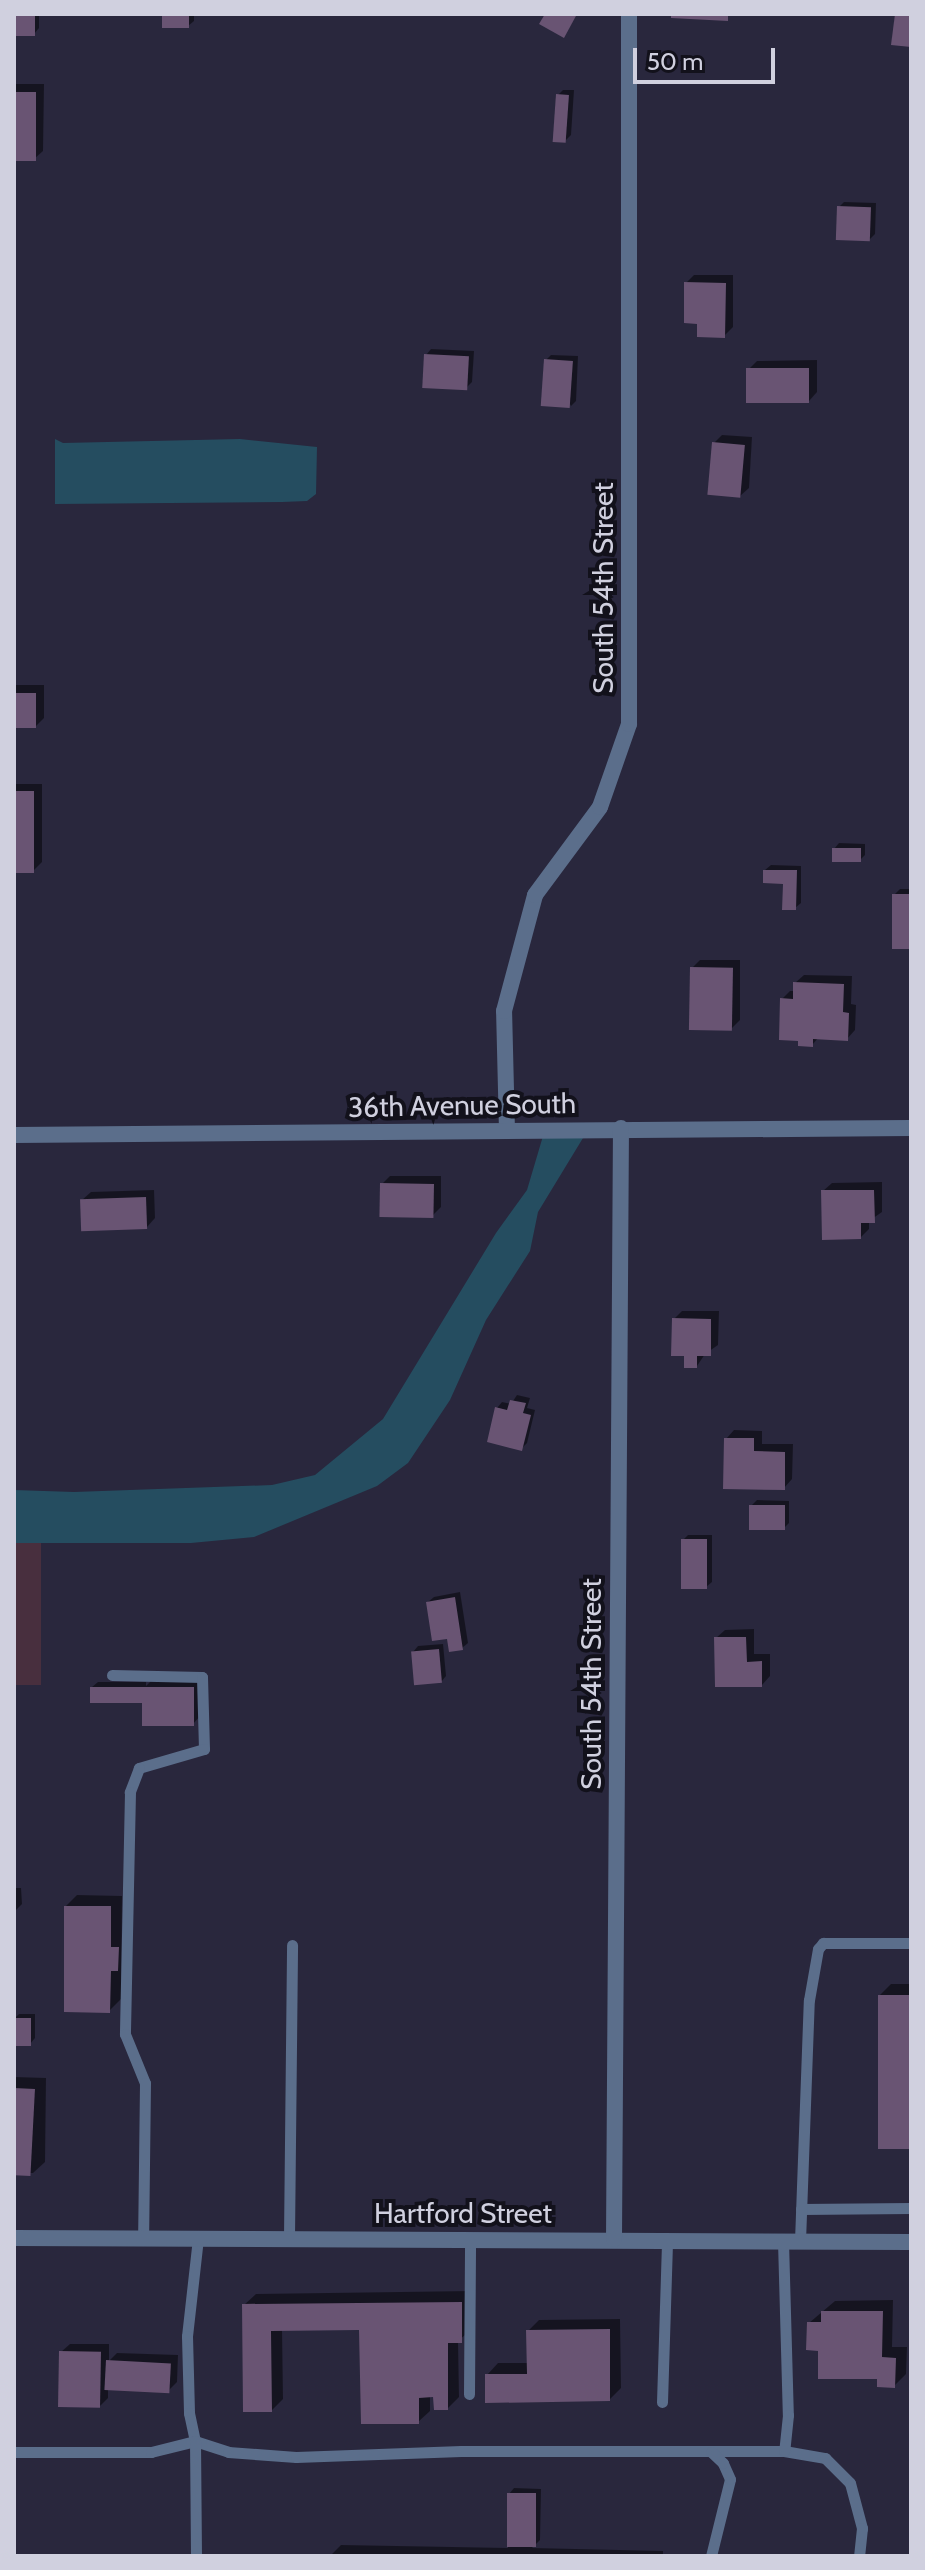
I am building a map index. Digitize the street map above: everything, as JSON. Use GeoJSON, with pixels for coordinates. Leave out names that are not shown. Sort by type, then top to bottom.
{"type":"FeatureCollection","features":[{"type":"Feature","properties":{"kind":"street","name":"South 54th Street"},"geometry":{"type":"LineString","coordinates":[[507,1131],[504,1011],[535,895],[600,807],[629,724],[629,14]]}},
{"type":"Feature","properties":{"kind":"street","name":"South 54th Street"},"geometry":{"type":"LineString","coordinates":[[614,2239],[621,1128]]}},
{"type":"Feature","properties":{"kind":"street","name":"36th Avenue South"},"geometry":{"type":"LineString","coordinates":[[14,1135],[911,1128]]}},
{"type":"Feature","properties":{"kind":"street","name":"Hartford Street"},"geometry":{"type":"LineString","coordinates":[[14,2238],[911,2242]]}},
{"type":"Feature","properties":{"kind":"lane"},"geometry":{"type":"LineString","coordinates":[[112,1675],[202,1677],[204,1749],[139,1768],[130,1792],[125,2034],[145,2083],[143,2239]]}},
{"type":"Feature","properties":{"kind":"lane"},"geometry":{"type":"LineString","coordinates":[[784,2451],[788,2415],[792,2241],[801,2209],[809,2000],[818,1949],[823,1943],[911,1943]]}},
{"type":"Feature","properties":{"kind":"lane"},"geometry":{"type":"LineString","coordinates":[[289,2238],[292,1945]]}},
{"type":"Feature","properties":{"kind":"lane"},"geometry":{"type":"LineString","coordinates":[[801,2209],[911,2208]]}},
{"type":"Feature","properties":{"kind":"lane"},"geometry":{"type":"LineString","coordinates":[[196,2556],[195,2441],[189,2413],[187,2336],[198,2238]]}},
{"type":"Feature","properties":{"kind":"lane"},"geometry":{"type":"LineString","coordinates":[[469,2394],[470,2239]]}},
{"type":"Feature","properties":{"kind":"lane"},"geometry":{"type":"LineString","coordinates":[[662,2402],[667,2240]]}},
{"type":"Feature","properties":{"kind":"lane"},"geometry":{"type":"LineString","coordinates":[[14,2452],[151,2452],[195,2441],[228,2452],[296,2457],[461,2451],[784,2451],[825,2458],[850,2483],[862,2528],[859,2556]]}},
{"type":"Feature","properties":{"kind":"lane"},"geometry":{"type":"LineString","coordinates":[[711,2452],[723,2463],[730,2479],[711,2556]]}},
{"type":"Feature","properties":{"kind":"shaded area"},"geometry":{"type":"Polygon","coordinates":[[[14,1511],[41,1511],[41,1685],[14,1685],[14,1511]]]}},
{"type":"Feature","properties":{"kind":"water"},"geometry":{"type":"Polygon","coordinates":[[[55,439],[63,443],[240,439],[317,447],[316,494],[307,501],[282,502],[55,504],[55,439]]]}},
{"type":"Feature","properties":{"kind":"water"},"geometry":{"type":"Polygon","coordinates":[[[543,1136],[583,1138],[538,1212],[530,1251],[486,1320],[450,1400],[408,1463],[377,1486],[254,1537],[191,1543],[14,1543],[14,1490],[74,1492],[272,1485],[315,1475],[383,1419],[496,1233],[527,1190],[543,1136]]]}},
{"type":"Feature","properties":{"kind":"building"},"geometry":{"type":"Polygon","coordinates":[[[14,14],[35,14],[35,36],[14,36],[14,14]]]}},
{"type":"Feature","properties":{"kind":"building"},"geometry":{"type":"Polygon","coordinates":[[[162,14],[189,14],[189,28],[162,28],[162,14]]]}},
{"type":"Feature","properties":{"kind":"building"},"geometry":{"type":"Polygon","coordinates":[[[545,14],[577,14],[564,38],[539,24],[545,14]]]}},
{"type":"Feature","properties":{"kind":"building"},"geometry":{"type":"Polygon","coordinates":[[[671,14],[728,14],[728,21],[671,18],[671,14]]]}},
{"type":"Feature","properties":{"kind":"building"},"geometry":{"type":"Polygon","coordinates":[[[895,14],[911,14],[911,47],[891,45],[895,14]]]}},
{"type":"Feature","properties":{"kind":"building"},"geometry":{"type":"Polygon","coordinates":[[[14,92],[36,92],[36,161],[14,161],[14,92]]]}},
{"type":"Feature","properties":{"kind":"building"},"geometry":{"type":"Polygon","coordinates":[[[556,94],[569,95],[566,143],[553,142],[556,94]]]}},
{"type":"Feature","properties":{"kind":"building"},"geometry":{"type":"Polygon","coordinates":[[[837,206],[871,207],[870,241],[836,240],[837,206]]]}},
{"type":"Feature","properties":{"kind":"building"},"geometry":{"type":"Polygon","coordinates":[[[684,282],[726,283],[725,338],[697,337],[697,324],[684,323],[684,282]]]}},
{"type":"Feature","properties":{"kind":"building"},"geometry":{"type":"Polygon","coordinates":[[[424,354],[469,356],[467,390],[422,388],[424,354]]]}},
{"type":"Feature","properties":{"kind":"building"},"geometry":{"type":"Polygon","coordinates":[[[544,359],[573,361],[570,408],[541,406],[544,359]]]}},
{"type":"Feature","properties":{"kind":"building"},"geometry":{"type":"Polygon","coordinates":[[[746,368],[809,368],[809,403],[746,403],[746,368]]]}},
{"type":"Feature","properties":{"kind":"building"},"geometry":{"type":"Polygon","coordinates":[[[712,442],[745,445],[740,498],[707,495],[712,442]]]}},
{"type":"Feature","properties":{"kind":"building"},"geometry":{"type":"Polygon","coordinates":[[[14,693],[36,693],[36,728],[14,728],[14,693]]]}},
{"type":"Feature","properties":{"kind":"building"},"geometry":{"type":"Polygon","coordinates":[[[14,791],[34,791],[34,873],[14,873],[14,791]]]}},
{"type":"Feature","properties":{"kind":"building"},"geometry":{"type":"Polygon","coordinates":[[[832,848],[861,848],[861,862],[832,862],[832,848]]]}},
{"type":"Feature","properties":{"kind":"building"},"geometry":{"type":"Polygon","coordinates":[[[763,870],[797,870],[796,910],[782,910],[783,884],[763,883],[763,870]]]}},
{"type":"Feature","properties":{"kind":"building"},"geometry":{"type":"Polygon","coordinates":[[[892,894],[911,894],[911,949],[892,949],[892,894]]]}},
{"type":"Feature","properties":{"kind":"building"},"geometry":{"type":"Polygon","coordinates":[[[690,967],[733,968],[732,1031],[689,1030],[690,967]]]}},
{"type":"Feature","properties":{"kind":"building"},"geometry":{"type":"Polygon","coordinates":[[[793,982],[844,984],[843,1012],[849,1013],[848,1041],[813,1039],[813,1047],[798,1046],[798,1041],[779,1040],[780,998],[793,999],[793,982]]]}},
{"type":"Feature","properties":{"kind":"building"},"geometry":{"type":"Polygon","coordinates":[[[380,1183],[434,1184],[433,1218],[379,1217],[380,1183]]]}},
{"type":"Feature","properties":{"kind":"building"},"geometry":{"type":"Polygon","coordinates":[[[821,1190],[874,1190],[875,1223],[861,1223],[861,1239],[822,1240],[821,1190]]]}},
{"type":"Feature","properties":{"kind":"building"},"geometry":{"type":"Polygon","coordinates":[[[146,1197],[147,1229],[81,1231],[80,1199],[146,1197]]]}},
{"type":"Feature","properties":{"kind":"building"},"geometry":{"type":"Polygon","coordinates":[[[672,1318],[711,1319],[711,1356],[697,1356],[697,1368],[684,1368],[684,1356],[671,1356],[672,1318]]]}},
{"type":"Feature","properties":{"kind":"building"},"geometry":{"type":"Polygon","coordinates":[[[510,1400],[526,1403],[523,1413],[531,1415],[522,1451],[487,1442],[495,1407],[507,1410],[510,1400]]]}},
{"type":"Feature","properties":{"kind":"building"},"geometry":{"type":"Polygon","coordinates":[[[724,1438],[754,1438],[754,1451],[785,1452],[785,1490],[723,1489],[724,1438]]]}},
{"type":"Feature","properties":{"kind":"building"},"geometry":{"type":"Polygon","coordinates":[[[749,1505],[785,1505],[785,1530],[749,1530],[749,1505]]]}},
{"type":"Feature","properties":{"kind":"building"},"geometry":{"type":"Polygon","coordinates":[[[681,1539],[707,1539],[707,1589],[681,1589],[681,1539]]]}},
{"type":"Feature","properties":{"kind":"building"},"geometry":{"type":"Polygon","coordinates":[[[455,1597],[463,1650],[449,1652],[447,1639],[432,1641],[426,1602],[455,1597]]]}},
{"type":"Feature","properties":{"kind":"building"},"geometry":{"type":"Polygon","coordinates":[[[714,1637],[746,1637],[747,1662],[762,1661],[762,1687],[715,1687],[714,1637]]]}},
{"type":"Feature","properties":{"kind":"building"},"geometry":{"type":"Polygon","coordinates":[[[439,1649],[442,1683],[414,1685],[411,1651],[439,1649]]]}},
{"type":"Feature","properties":{"kind":"building"},"geometry":{"type":"Polygon","coordinates":[[[90,1687],[194,1687],[194,1726],[142,1726],[142,1703],[90,1703],[90,1687]]]}},
{"type":"Feature","properties":{"kind":"building"},"geometry":{"type":"Polygon","coordinates":[[[64,1906],[111,1906],[111,1947],[119,1947],[118,1971],[111,1971],[110,2013],[64,2012],[64,1906]]]}},
{"type":"Feature","properties":{"kind":"building"},"geometry":{"type":"Polygon","coordinates":[[[878,1995],[911,1995],[911,2149],[878,2149],[878,1995]]]}},
{"type":"Feature","properties":{"kind":"building"},"geometry":{"type":"Polygon","coordinates":[[[14,2018],[31,2018],[31,2046],[14,2046],[14,2018]]]}},
{"type":"Feature","properties":{"kind":"building"},"geometry":{"type":"Polygon","coordinates":[[[14,2088],[35,2089],[30,2176],[14,2175],[14,2088]]]}},
{"type":"Feature","properties":{"kind":"building"},"geometry":{"type":"Polygon","coordinates":[[[462,2302],[462,2343],[448,2343],[448,2410],[434,2410],[433,2397],[419,2398],[419,2424],[361,2424],[359,2330],[271,2331],[272,2412],[243,2412],[242,2304],[462,2302]]]}},
{"type":"Feature","properties":{"kind":"building"},"geometry":{"type":"Polygon","coordinates":[[[821,2311],[883,2311],[882,2357],[896,2358],[895,2388],[877,2387],[877,2379],[818,2379],[818,2351],[806,2350],[807,2322],[821,2322],[821,2311]]]}},
{"type":"Feature","properties":{"kind":"building"},"geometry":{"type":"Polygon","coordinates":[[[610,2329],[610,2401],[485,2403],[485,2374],[527,2374],[526,2330],[610,2329]]]}},
{"type":"Feature","properties":{"kind":"building"},"geometry":{"type":"Polygon","coordinates":[[[59,2351],[101,2352],[100,2408],[58,2407],[59,2351]]]}},
{"type":"Feature","properties":{"kind":"building"},"geometry":{"type":"Polygon","coordinates":[[[106,2360],[171,2363],[169,2393],[104,2390],[106,2360]]]}},
{"type":"Feature","properties":{"kind":"building"},"geometry":{"type":"Polygon","coordinates":[[[507,2493],[536,2493],[536,2547],[507,2547],[507,2493]]]}}]}
